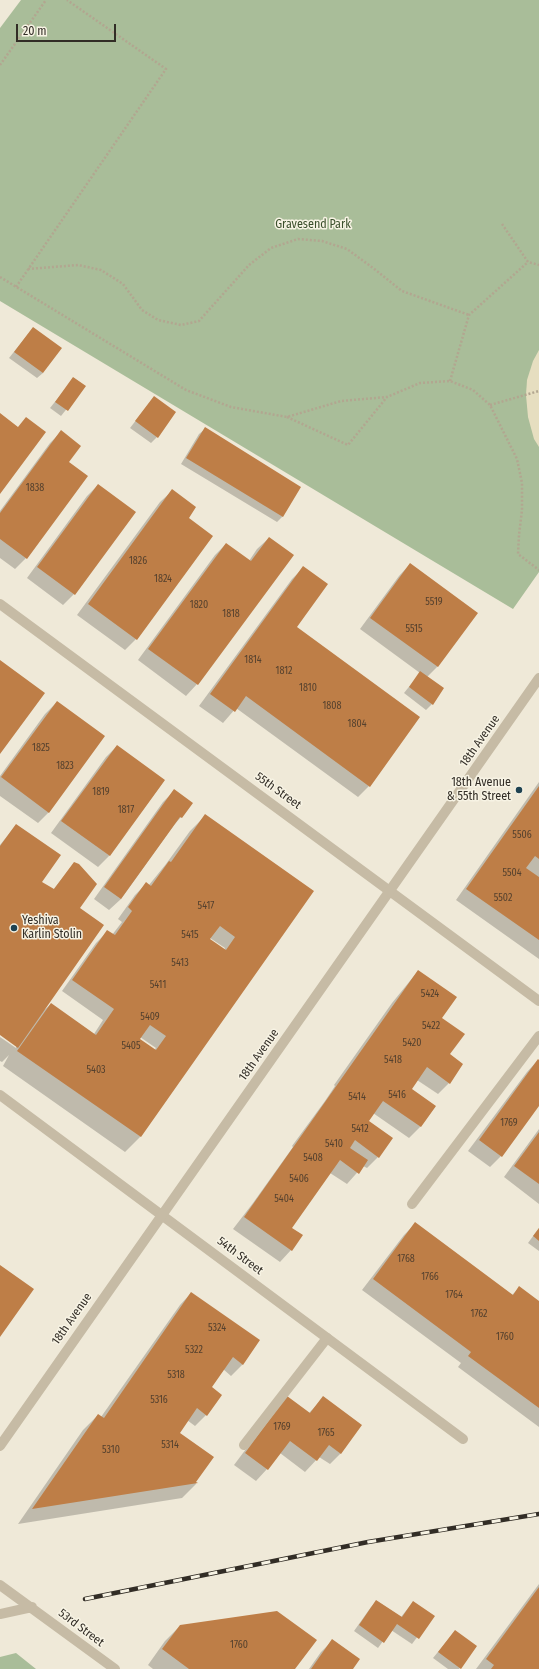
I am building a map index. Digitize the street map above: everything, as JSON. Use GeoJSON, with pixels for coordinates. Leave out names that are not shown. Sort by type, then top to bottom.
{"type":"FeatureCollection","features":[{"type":"Feature","properties":{"kind":"street","name":"55th Street"},"geometry":{"type":"LineString","coordinates":[[0,604],[539,1001]]}},
{"type":"Feature","properties":{"kind":"street","name":"18th Avenue"},"geometry":{"type":"LineString","coordinates":[[0,1446],[391,891],[539,678]]}},
{"type":"Feature","properties":{"kind":"street"},"geometry":{"type":"LineString","coordinates":[[412,1204],[539,1036]]}},
{"type":"Feature","properties":{"kind":"street","name":"54th Street"},"geometry":{"type":"LineString","coordinates":[[0,1095],[463,1439]]}},
{"type":"Feature","properties":{"kind":"street"},"geometry":{"type":"LineString","coordinates":[[244,1445],[327,1338]]}},
{"type":"Feature","properties":{"kind":"street","name":"53rd Street"},"geometry":{"type":"LineString","coordinates":[[0,1585],[115,1669]]}},
{"type":"Feature","properties":{"kind":"street"},"geometry":{"type":"LineString","coordinates":[[0,1614],[32,1607]]}},
{"type":"Feature","properties":{"kind":"path"},"geometry":{"type":"LineString","coordinates":[[0,65],[46,0]]}},
{"type":"Feature","properties":{"kind":"path"},"geometry":{"type":"LineString","coordinates":[[16,287],[166,69],[67,0]]}},
{"type":"Feature","properties":{"kind":"path"},"geometry":{"type":"LineString","coordinates":[[502,224],[528,262],[539,265]]}},
{"type":"Feature","properties":{"kind":"path"},"geometry":{"type":"LineString","coordinates":[[28,269],[78,265],[101,270],[123,284],[142,310],[158,320],[180,325],[199,321],[249,265],[271,248],[298,239],[322,241],[348,249],[402,292],[469,315]]}},
{"type":"Feature","properties":{"kind":"path"},"geometry":{"type":"LineString","coordinates":[[450,381],[469,315],[528,262]]}},
{"type":"Feature","properties":{"kind":"path"},"geometry":{"type":"LineString","coordinates":[[0,277],[186,390],[232,406],[287,417],[348,445],[387,397]]}},
{"type":"Feature","properties":{"kind":"path"},"geometry":{"type":"LineString","coordinates":[[287,417],[341,401],[387,397],[420,383],[450,381],[473,390],[490,405],[517,459],[522,483],[522,510],[518,554],[539,570]]}},
{"type":"Feature","properties":{"kind":"path"},"geometry":{"type":"LineString","coordinates":[[490,405],[539,391]]}},
{"type":"Feature","properties":{"kind":"green space","name":"Gravesend Park"},"geometry":{"type":"Polygon","coordinates":[[[21,0],[539,0],[539,572],[513,609],[0,301],[0,28],[21,0]]]}},
{"type":"Feature","properties":{"kind":"green space"},"geometry":{"type":"Polygon","coordinates":[[[16,1653],[36,1669],[0,1669],[0,1657],[16,1653]]]}},
{"type":"Feature","properties":{"kind":"shaded area"},"geometry":{"type":"Polygon","coordinates":[[[539,350],[539,447],[534,439],[528,417],[526,395],[527,380],[533,361],[539,350]]]}},
{"type":"Feature","properties":{"kind":"building"},"geometry":{"type":"Polygon","coordinates":[[[33,327],[62,348],[43,373],[14,352],[33,327]]]}},
{"type":"Feature","properties":{"kind":"building"},"geometry":{"type":"Polygon","coordinates":[[[73,377],[86,386],[68,411],[55,402],[73,377]]]}},
{"type":"Feature","properties":{"kind":"building"},"geometry":{"type":"Polygon","coordinates":[[[154,396],[176,412],[158,438],[135,421],[154,396]]]}},
{"type":"Feature","properties":{"kind":"building"},"geometry":{"type":"Polygon","coordinates":[[[0,413],[18,427],[26,417],[46,432],[0,494],[0,413]]]}},
{"type":"Feature","properties":{"kind":"building"},"geometry":{"type":"Polygon","coordinates":[[[205,427],[301,487],[283,517],[186,458],[205,427]]]}},
{"type":"Feature","properties":{"kind":"building"},"geometry":{"type":"Polygon","coordinates":[[[61,430],[81,446],[69,462],[88,476],[27,559],[0,539],[0,513],[61,430]]]}},
{"type":"Feature","properties":{"kind":"building"},"geometry":{"type":"Polygon","coordinates":[[[98,484],[136,512],[75,595],[37,567],[98,484]]]}},
{"type":"Feature","properties":{"kind":"building"},"geometry":{"type":"Polygon","coordinates":[[[172,489],[196,507],[189,518],[213,536],[137,640],[88,604],[172,489]]]}},
{"type":"Feature","properties":{"kind":"building"},"geometry":{"type":"Polygon","coordinates":[[[269,537],[294,555],[198,685],[148,649],[226,543],[251,561],[269,537]]]}},
{"type":"Feature","properties":{"kind":"building"},"geometry":{"type":"Polygon","coordinates":[[[410,563],[478,613],[438,667],[370,618],[410,563]]]}},
{"type":"Feature","properties":{"kind":"building"},"geometry":{"type":"Polygon","coordinates":[[[303,566],[328,584],[297,627],[420,717],[370,787],[246,696],[235,712],[210,694],[303,566]]]}},
{"type":"Feature","properties":{"kind":"building"},"geometry":{"type":"Polygon","coordinates":[[[0,660],[45,693],[0,754],[0,660]]]}},
{"type":"Feature","properties":{"kind":"building"},"geometry":{"type":"Polygon","coordinates":[[[420,671],[444,688],[433,705],[409,687],[420,671]]]}},
{"type":"Feature","properties":{"kind":"building"},"geometry":{"type":"Polygon","coordinates":[[[57,701],[105,736],[49,813],[1,777],[57,701]]]}},
{"type":"Feature","properties":{"kind":"building"},"geometry":{"type":"Polygon","coordinates":[[[117,745],[165,780],[110,856],[61,821],[117,745]]]}},
{"type":"Feature","properties":{"kind":"building"},"geometry":{"type":"Polygon","coordinates":[[[539,786],[539,859],[535,856],[526,868],[539,877],[539,940],[466,889],[539,786]]]}},
{"type":"Feature","properties":{"kind":"building"},"geometry":{"type":"Polygon","coordinates":[[[174,789],[193,803],[182,818],[180,817],[121,899],[104,887],[174,789]]]}},
{"type":"Feature","properties":{"kind":"building"},"geometry":{"type":"Polygon","coordinates":[[[205,814],[314,891],[141,1137],[17,1051],[51,1003],[96,1035],[114,1009],[72,980],[107,930],[115,935],[132,911],[128,907],[146,882],[151,886],[169,861],[171,862],[205,814]],[[220,926],[210,939],[226,950],[235,937],[220,926]],[[150,1025],[140,1039],[156,1050],[166,1036],[150,1025]]]}},
{"type":"Feature","properties":{"kind":"building"},"geometry":{"type":"Polygon","coordinates":[[[16,824],[61,855],[42,882],[54,889],[74,862],[79,864],[97,884],[80,908],[104,925],[18,1048],[0,1035],[0,846],[16,824]]]}},
{"type":"Feature","properties":{"kind":"building"},"geometry":{"type":"Polygon","coordinates":[[[418,970],[457,997],[442,1018],[465,1034],[450,1054],[463,1064],[450,1084],[427,1067],[412,1089],[436,1106],[421,1127],[383,1101],[369,1121],[393,1138],[379,1158],[355,1140],[350,1148],[368,1160],[359,1174],[340,1160],[292,1228],[303,1235],[292,1251],[244,1217],[418,970]]]}},
{"type":"Feature","properties":{"kind":"building"},"geometry":{"type":"Polygon","coordinates":[[[538,1059],[539,1106],[502,1157],[479,1140],[538,1059]]]}},
{"type":"Feature","properties":{"kind":"building"},"geometry":{"type":"Polygon","coordinates":[[[539,1132],[539,1184],[514,1166],[539,1132]]]}},
{"type":"Feature","properties":{"kind":"building"},"geometry":{"type":"Polygon","coordinates":[[[415,1222],[513,1295],[519,1286],[539,1301],[539,1408],[468,1356],[471,1352],[373,1279],[415,1222]]]}},
{"type":"Feature","properties":{"kind":"building"},"geometry":{"type":"Polygon","coordinates":[[[539,1228],[539,1241],[533,1236],[539,1228]]]}},
{"type":"Feature","properties":{"kind":"building"},"geometry":{"type":"Polygon","coordinates":[[[0,1265],[34,1289],[0,1337],[0,1265]]]}},
{"type":"Feature","properties":{"kind":"building"},"geometry":{"type":"Polygon","coordinates":[[[191,1292],[260,1340],[243,1365],[233,1357],[212,1387],[222,1395],[207,1416],[197,1408],[180,1433],[214,1457],[196,1482],[198,1483],[32,1509],[98,1414],[104,1418],[191,1292]]]}},
{"type":"Feature","properties":{"kind":"building"},"geometry":{"type":"Polygon","coordinates":[[[287,1396],[310,1413],[323,1396],[362,1425],[341,1454],[329,1445],[317,1461],[290,1441],[268,1470],[245,1453],[287,1396]]]}},
{"type":"Feature","properties":{"kind":"building"},"geometry":{"type":"Polygon","coordinates":[[[539,1587],[539,1669],[491,1669],[494,1665],[486,1659],[539,1587]]]}},
{"type":"Feature","properties":{"kind":"building"},"geometry":{"type":"Polygon","coordinates":[[[376,1600],[402,1617],[413,1601],[435,1616],[419,1639],[397,1624],[384,1643],[359,1625],[376,1600]]]}},
{"type":"Feature","properties":{"kind":"building"},"geometry":{"type":"Polygon","coordinates":[[[277,1611],[317,1640],[295,1669],[189,1669],[162,1649],[180,1625],[277,1611]]]}},
{"type":"Feature","properties":{"kind":"building"},"geometry":{"type":"Polygon","coordinates":[[[455,1630],[477,1646],[461,1669],[438,1652],[455,1630]]]}},
{"type":"Feature","properties":{"kind":"building"},"geometry":{"type":"Polygon","coordinates":[[[332,1639],[360,1659],[353,1669],[311,1669],[332,1639]]]}},
{"type":"Feature","properties":{"kind":"railway"},"geometry":{"type":"LineString","coordinates":[[85,1599],[368,1542],[539,1514]]}},
{"type":"Feature","properties":{"kind":"place","name":"18th Avenue & 55th Street"},"geometry":{"type":"Point","coordinates":[519,790]}},
{"type":"Feature","properties":{"kind":"place","name":"Yeshiva Karlin Stolin"},"geometry":{"type":"Point","coordinates":[14,928]}}]}
